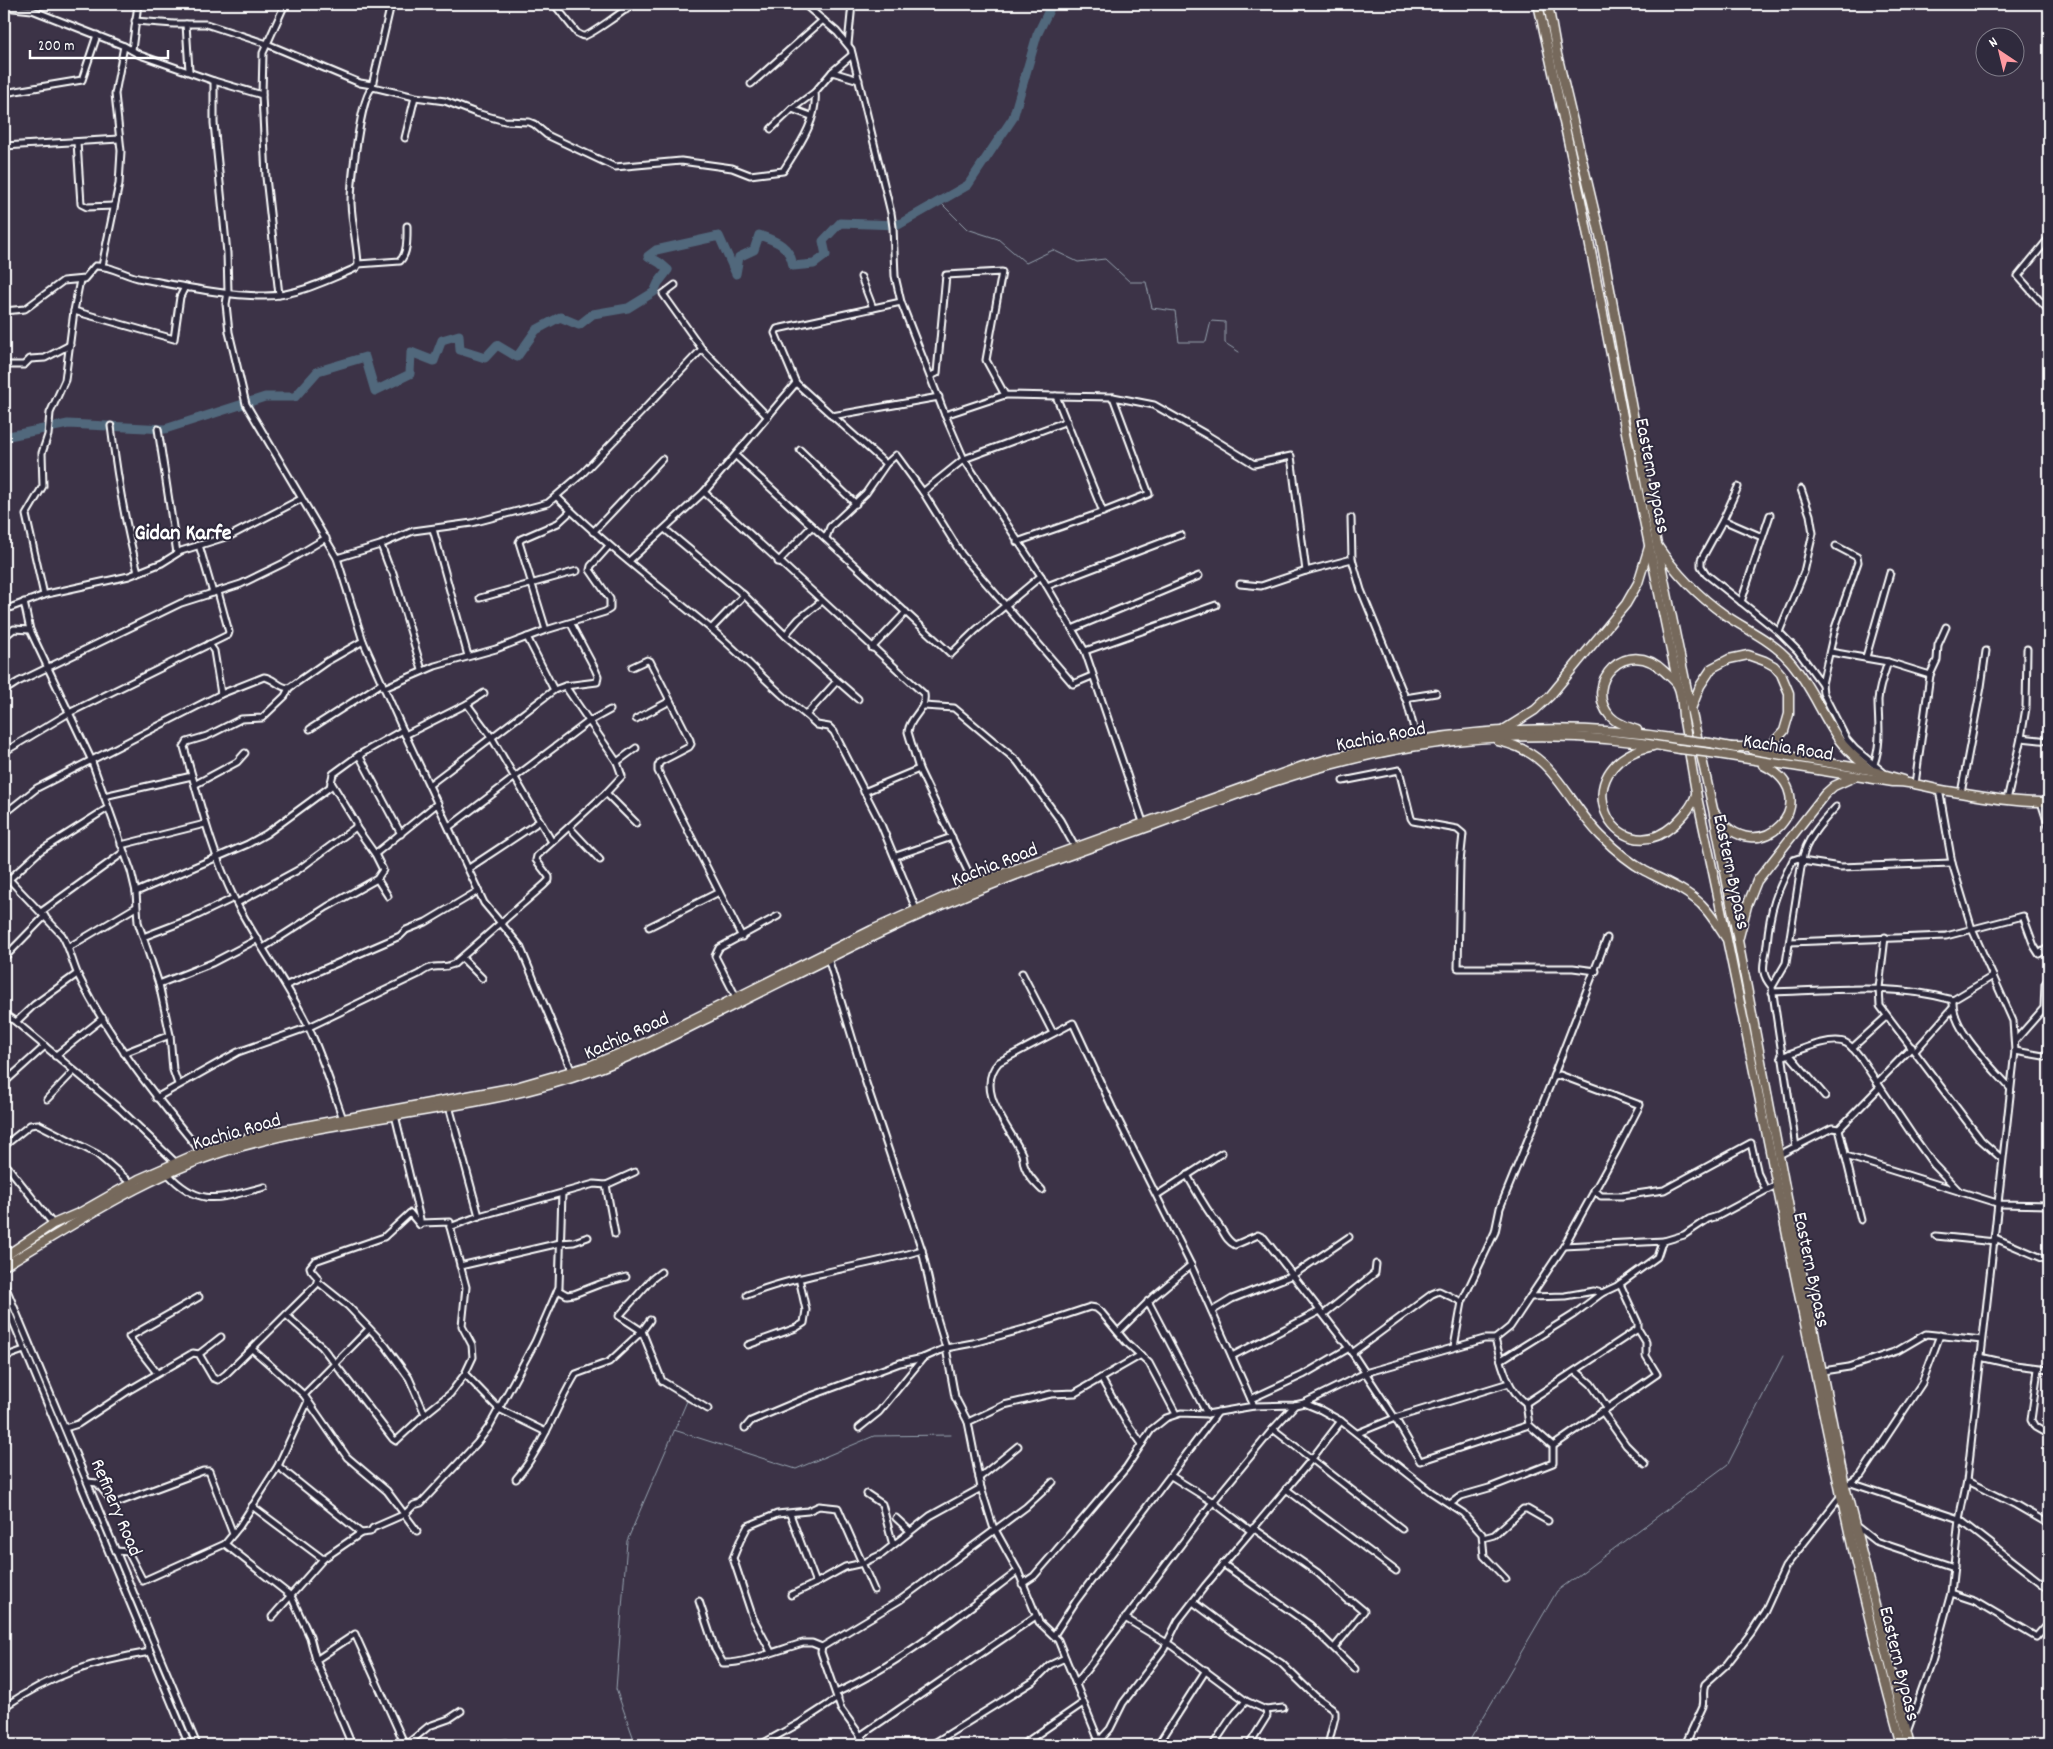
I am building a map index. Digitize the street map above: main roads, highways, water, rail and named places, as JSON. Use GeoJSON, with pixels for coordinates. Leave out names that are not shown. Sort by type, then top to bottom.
{"type":"FeatureCollection","features":[{"type":"Feature","properties":{"kind":"main road","name":"Eastern Bypass"},"geometry":{"type":"LineString","coordinates":[[1538,4],[1653,546],[1713,809],[1779,1155],[1855,1525],[1910,1745]]}},
{"type":"Feature","properties":{"kind":"main road","name":"Eastern Bypass"},"geometry":{"type":"LineString","coordinates":[[1548,4],[1600,235],[1696,792],[1729,941],[1776,1186],[1840,1497],[1902,1745]]}},
{"type":"Feature","properties":{"kind":"main road"},"geometry":{"type":"LineString","coordinates":[[1504,730],[1535,710],[1550,696],[1626,604],[1638,583],[1653,546],[1699,594],[1724,614],[1774,646],[1789,660],[1810,688],[1840,740],[1853,756],[1885,774],[1905,781]]}},
{"type":"Feature","properties":{"kind":"main road"},"geometry":{"type":"LineString","coordinates":[[1691,709],[1705,676],[1719,663],[1737,656],[1748,655],[1774,666],[1785,683],[1790,703],[1784,731],[1772,744],[1731,747]]}},
{"type":"Feature","properties":{"kind":"main road"},"geometry":{"type":"LineString","coordinates":[[1678,685],[1659,666],[1647,659],[1631,658],[1617,664],[1609,671],[1605,679],[1602,695],[1606,709],[1616,721],[1646,734],[1872,767]]}},
{"type":"Feature","properties":{"kind":"main road","name":"Kachia Road"},"geometry":{"type":"LineString","coordinates":[[4,1266],[112,1201],[167,1173],[222,1152],[258,1142],[395,1115],[572,1072],[628,1051],[916,909],[974,884],[1143,822],[1176,814],[1329,765],[1391,750],[1483,736],[1504,730],[1578,728],[1646,734]]}},
{"type":"Feature","properties":{"kind":"main road","name":"Kachia Road"},"geometry":{"type":"LineString","coordinates":[[4,1257],[53,1224],[81,1212],[131,1183],[201,1152],[262,1134],[428,1106],[449,1106],[539,1088],[607,1066],[647,1049],[828,958],[966,894],[1303,766],[1342,756],[1417,740],[1483,736],[1546,735],[1584,737],[1659,745],[1893,782],[1905,781],[1939,789],[2007,800],[2045,802]]}},
{"type":"Feature","properties":{"kind":"main road"},"geometry":{"type":"LineString","coordinates":[[1483,736],[1527,750],[1536,756],[1549,769],[1600,835],[1636,865],[1680,889],[1701,904],[1729,941]]}},
{"type":"Feature","properties":{"kind":"main road"},"geometry":{"type":"LineString","coordinates":[[1659,745],[1642,749],[1625,757],[1607,777],[1602,796],[1605,814],[1609,821],[1630,836],[1640,838],[1660,834],[1677,822],[1690,808],[1696,792]]}},
{"type":"Feature","properties":{"kind":"main road"},"geometry":{"type":"LineString","coordinates":[[1713,809],[1721,822],[1746,836],[1765,836],[1774,832],[1782,824],[1790,806],[1787,788],[1774,770],[1754,760]]}},
{"type":"Feature","properties":{"kind":"main road"},"geometry":{"type":"LineString","coordinates":[[1738,942],[1751,892],[1763,871],[1825,794],[1834,786],[1856,776]]}},
{"type":"Feature","properties":{"kind":"waterway"},"geometry":{"type":"LineString","coordinates":[[4,437],[68,424],[165,429],[265,397],[295,397],[318,371],[365,357],[375,391],[410,374],[411,352],[434,361],[442,340],[459,335],[460,350],[485,358],[497,345],[517,357],[536,330],[560,317],[579,325],[593,314],[628,308],[654,292],[668,270],[648,256],[656,250],[719,236],[736,274],[739,257],[754,250],[759,235],[782,245],[789,254],[793,266],[814,264],[826,255],[823,241],[840,223],[898,225],[968,185],[1013,118],[1037,35],[1052,4]]}},
{"type":"Feature","properties":{"kind":"waterway"},"geometry":{"type":"LineString","coordinates":[[939,201],[967,229],[998,239],[1026,263],[1053,250],[1078,262],[1105,259],[1130,282],[1146,282],[1152,308],[1175,311],[1179,342],[1206,342],[1211,321],[1225,322],[1225,343],[1239,352]]}},
{"type":"Feature","properties":{"kind":"waterway"},"geometry":{"type":"LineString","coordinates":[[1467,1745],[1557,1591],[1728,1464],[1783,1356]]}},
{"type":"Feature","properties":{"kind":"waterway"},"geometry":{"type":"LineString","coordinates":[[636,1745],[616,1689],[627,1541],[687,1401]]}},
{"type":"Feature","properties":{"kind":"waterway"},"geometry":{"type":"LineString","coordinates":[[674,1430],[796,1469],[874,1436],[951,1435]]}},
{"type":"Feature","properties":{"kind":"district","name":"Gidan Karfe"},"geometry":{"type":"Point","coordinates":[183,534]}}]}
